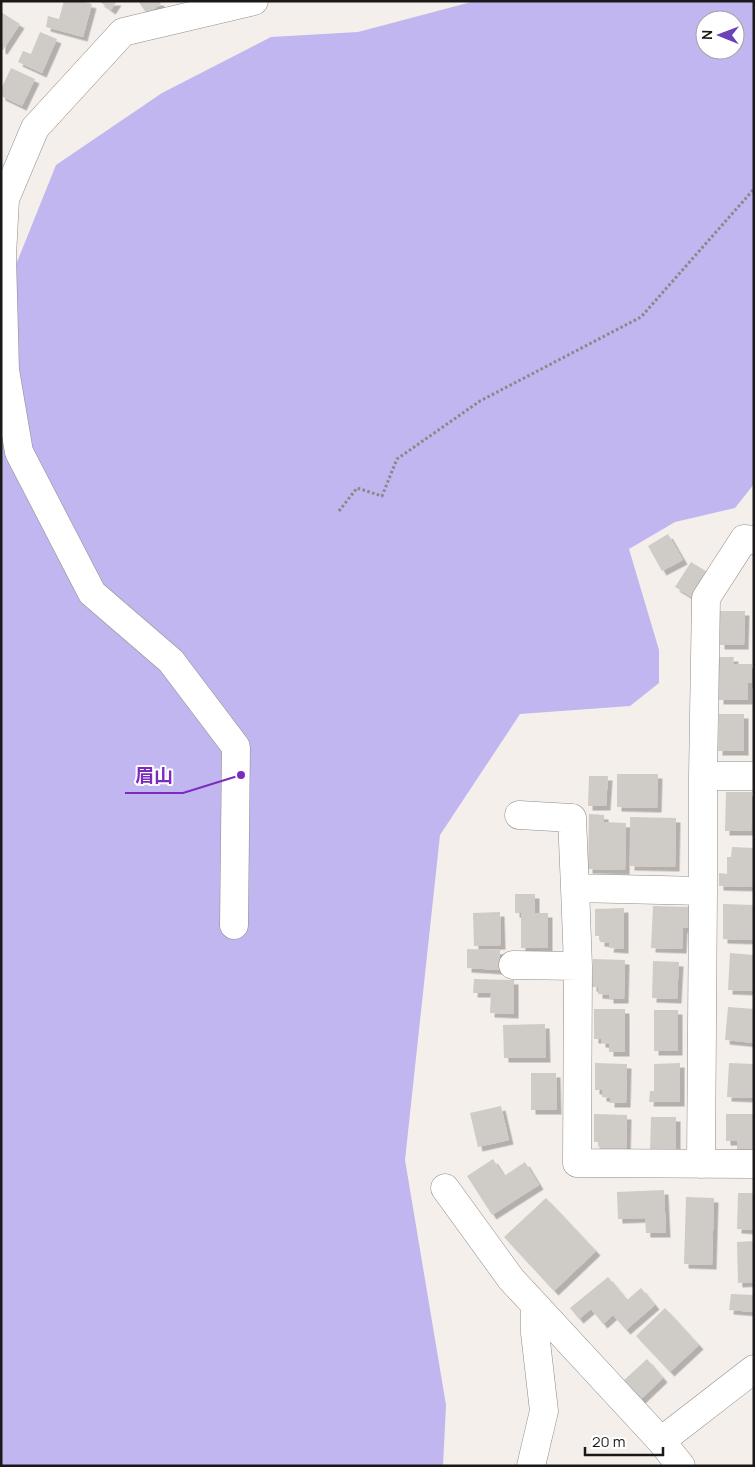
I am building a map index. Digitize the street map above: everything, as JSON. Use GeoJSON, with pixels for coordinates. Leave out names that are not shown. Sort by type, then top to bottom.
{"type":"FeatureCollection","features":[{"type":"Feature","properties":{"kind":"street"},"geometry":{"type":"LineString","coordinates":[[234,925],[236,747],[171,661],[92,594],[19,452],[5,370],[2,256],[3,212],[35,128],[123,32],[254,1]]}},
{"type":"Feature","properties":{"kind":"street"},"geometry":{"type":"LineString","coordinates":[[701,1164],[706,598],[744,540],[754,540]]}},
{"type":"Feature","properties":{"kind":"street"},"geometry":{"type":"LineString","coordinates":[[703,776],[754,776]]}},
{"type":"Feature","properties":{"kind":"street"},"geometry":{"type":"LineString","coordinates":[[519,815],[572,818],[578,966],[577,1163],[754,1164]]}},
{"type":"Feature","properties":{"kind":"street"},"geometry":{"type":"LineString","coordinates":[[575,888],[703,891]]}},
{"type":"Feature","properties":{"kind":"street"},"geometry":{"type":"LineString","coordinates":[[513,965],[578,966]]}},
{"type":"Feature","properties":{"kind":"street"},"geometry":{"type":"LineString","coordinates":[[445,1188],[511,1279],[661,1441],[681,1466]]}},
{"type":"Feature","properties":{"kind":"street"},"geometry":{"type":"LineString","coordinates":[[531,1466],[544,1411],[535,1333],[535,1305]]}},
{"type":"Feature","properties":{"kind":"street"},"geometry":{"type":"LineString","coordinates":[[661,1441],[754,1369]]}},
{"type":"Feature","properties":{"kind":"path"},"geometry":{"type":"LineString","coordinates":[[339,511],[356,488],[382,496],[397,460],[480,400],[641,317],[754,188]]}},
{"type":"Feature","properties":{"kind":"shaded area"},"geometry":{"type":"Polygon","coordinates":[[[475,1],[754,1],[754,484],[735,508],[675,522],[629,549],[659,650],[659,683],[630,706],[520,714],[440,835],[405,1160],[446,1405],[443,1466],[1,1466],[1,302],[56,165],[162,93],[271,37],[358,32],[475,1]]]}},
{"type":"Feature","properties":{"kind":"building"},"geometry":{"type":"Polygon","coordinates":[[[64,1],[81,1],[92,4],[83,37],[46,27],[48,16],[59,19],[64,1]]]}},
{"type":"Feature","properties":{"kind":"building"},"geometry":{"type":"Polygon","coordinates":[[[99,1],[117,1],[111,10],[99,1]]]}},
{"type":"Feature","properties":{"kind":"building"},"geometry":{"type":"Polygon","coordinates":[[[138,1],[159,1],[161,4],[147,14],[138,1]]]}},
{"type":"Feature","properties":{"kind":"building"},"geometry":{"type":"Polygon","coordinates":[[[1,12],[20,24],[3,50],[1,49],[1,12]]]}},
{"type":"Feature","properties":{"kind":"building"},"geometry":{"type":"Polygon","coordinates":[[[40,32],[57,39],[42,73],[18,62],[23,51],[31,54],[40,32]]]}},
{"type":"Feature","properties":{"kind":"building"},"geometry":{"type":"Polygon","coordinates":[[[11,68],[35,79],[22,106],[1,96],[1,89],[11,68]]]}},
{"type":"Feature","properties":{"kind":"building"},"geometry":{"type":"Polygon","coordinates":[[[668,534],[683,560],[662,571],[648,546],[668,534]]]}},
{"type":"Feature","properties":{"kind":"building"},"geometry":{"type":"Polygon","coordinates":[[[691,562],[714,576],[698,601],[675,587],[691,562]]]}},
{"type":"Feature","properties":{"kind":"building"},"geometry":{"type":"Polygon","coordinates":[[[720,611],[745,611],[744,645],[720,645],[720,611]]]}},
{"type":"Feature","properties":{"kind":"building"},"geometry":{"type":"Polygon","coordinates":[[[712,657],[734,657],[733,664],[752,664],[752,683],[748,683],[748,700],[719,700],[719,688],[712,688],[712,657]]]}},
{"type":"Feature","properties":{"kind":"building"},"geometry":{"type":"Polygon","coordinates":[[[719,714],[744,714],[744,751],[718,751],[719,714]]]}},
{"type":"Feature","properties":{"kind":"building"},"geometry":{"type":"Polygon","coordinates":[[[617,774],[658,774],[657,808],[617,807],[617,774]]]}},
{"type":"Feature","properties":{"kind":"building"},"geometry":{"type":"Polygon","coordinates":[[[589,776],[608,776],[606,806],[588,806],[589,776]]]}},
{"type":"Feature","properties":{"kind":"building"},"geometry":{"type":"Polygon","coordinates":[[[726,792],[752,792],[751,831],[725,831],[726,792]]]}},
{"type":"Feature","properties":{"kind":"building"},"geometry":{"type":"Polygon","coordinates":[[[589,814],[604,815],[604,822],[626,823],[625,870],[588,869],[589,814]]]}},
{"type":"Feature","properties":{"kind":"building"},"geometry":{"type":"Polygon","coordinates":[[[630,817],[676,818],[675,867],[630,866],[630,817]]]}},
{"type":"Feature","properties":{"kind":"building"},"geometry":{"type":"Polygon","coordinates":[[[732,847],[754,848],[754,887],[719,886],[719,873],[727,874],[727,857],[731,857],[732,847]]]}},
{"type":"Feature","properties":{"kind":"building"},"geometry":{"type":"Polygon","coordinates":[[[515,894],[535,894],[535,913],[548,913],[548,948],[521,948],[521,913],[515,913],[515,894]]]}},
{"type":"Feature","properties":{"kind":"building"},"geometry":{"type":"Polygon","coordinates":[[[723,904],[754,905],[754,940],[723,939],[723,904]]]}},
{"type":"Feature","properties":{"kind":"building"},"geometry":{"type":"Polygon","coordinates":[[[653,906],[690,907],[688,928],[683,928],[682,949],[651,948],[653,906]]]}},
{"type":"Feature","properties":{"kind":"building"},"geometry":{"type":"Polygon","coordinates":[[[624,908],[624,949],[609,948],[610,943],[600,942],[600,936],[595,936],[595,909],[624,908]]]}},
{"type":"Feature","properties":{"kind":"building"},"geometry":{"type":"Polygon","coordinates":[[[500,912],[501,945],[474,946],[473,913],[500,912]]]}},
{"type":"Feature","properties":{"kind":"building"},"geometry":{"type":"Polygon","coordinates":[[[467,949],[500,950],[499,970],[467,968],[467,949]]]}},
{"type":"Feature","properties":{"kind":"building"},"geometry":{"type":"Polygon","coordinates":[[[730,953],[754,955],[754,991],[728,990],[730,953]]]}},
{"type":"Feature","properties":{"kind":"building"},"geometry":{"type":"Polygon","coordinates":[[[593,959],[625,960],[624,999],[609,999],[609,995],[598,994],[598,987],[592,987],[593,959]]]}},
{"type":"Feature","properties":{"kind":"building"},"geometry":{"type":"Polygon","coordinates":[[[653,961],[679,962],[677,999],[652,998],[653,961]]]}},
{"type":"Feature","properties":{"kind":"building"},"geometry":{"type":"Polygon","coordinates":[[[474,979],[514,980],[514,1014],[490,1013],[491,993],[473,993],[474,979]]]}},
{"type":"Feature","properties":{"kind":"building"},"geometry":{"type":"Polygon","coordinates":[[[728,1007],[754,1009],[754,1043],[725,1040],[728,1007]]]}},
{"type":"Feature","properties":{"kind":"building"},"geometry":{"type":"Polygon","coordinates":[[[594,1009],[625,1009],[625,1052],[609,1052],[609,1044],[601,1043],[601,1039],[594,1039],[594,1009]]]}},
{"type":"Feature","properties":{"kind":"building"},"geometry":{"type":"Polygon","coordinates":[[[654,1010],[678,1010],[678,1051],[654,1051],[654,1010]]]}},
{"type":"Feature","properties":{"kind":"building"},"geometry":{"type":"Polygon","coordinates":[[[545,1024],[546,1058],[504,1058],[503,1025],[545,1024]]]}},
{"type":"Feature","properties":{"kind":"building"},"geometry":{"type":"Polygon","coordinates":[[[595,1063],[627,1064],[626,1103],[610,1103],[610,1098],[602,1097],[602,1090],[595,1090],[595,1063]]]}},
{"type":"Feature","properties":{"kind":"building"},"geometry":{"type":"Polygon","coordinates":[[[680,1063],[680,1102],[649,1102],[650,1091],[654,1091],[654,1064],[680,1063]]]}},
{"type":"Feature","properties":{"kind":"building"},"geometry":{"type":"Polygon","coordinates":[[[729,1063],[754,1064],[754,1098],[727,1097],[729,1063]]]}},
{"type":"Feature","properties":{"kind":"building"},"geometry":{"type":"Polygon","coordinates":[[[531,1073],[556,1073],[557,1110],[531,1110],[531,1073]]]}},
{"type":"Feature","properties":{"kind":"building"},"geometry":{"type":"Polygon","coordinates":[[[501,1106],[509,1140],[478,1147],[470,1113],[501,1106]]]}},
{"type":"Feature","properties":{"kind":"building"},"geometry":{"type":"Polygon","coordinates":[[[594,1114],[627,1115],[626,1153],[599,1153],[600,1142],[594,1142],[594,1114]]]}},
{"type":"Feature","properties":{"kind":"building"},"geometry":{"type":"Polygon","coordinates":[[[726,1114],[754,1114],[754,1152],[737,1152],[737,1141],[726,1141],[726,1114]]]}},
{"type":"Feature","properties":{"kind":"building"},"geometry":{"type":"Polygon","coordinates":[[[651,1117],[676,1117],[676,1152],[650,1152],[651,1117]]]}},
{"type":"Feature","properties":{"kind":"building"},"geometry":{"type":"Polygon","coordinates":[[[493,1159],[504,1176],[525,1162],[539,1185],[492,1215],[467,1176],[493,1159]]]}},
{"type":"Feature","properties":{"kind":"building"},"geometry":{"type":"Polygon","coordinates":[[[664,1190],[666,1233],[646,1233],[645,1218],[618,1219],[617,1192],[664,1190]]]}},
{"type":"Feature","properties":{"kind":"building"},"geometry":{"type":"Polygon","coordinates":[[[738,1193],[754,1193],[754,1230],[737,1229],[738,1193]]]}},
{"type":"Feature","properties":{"kind":"building"},"geometry":{"type":"Polygon","coordinates":[[[686,1197],[714,1198],[712,1265],[684,1264],[686,1197]]]}},
{"type":"Feature","properties":{"kind":"building"},"geometry":{"type":"Polygon","coordinates":[[[546,1198],[596,1251],[554,1291],[504,1237],[546,1198]]]}},
{"type":"Feature","properties":{"kind":"building"},"geometry":{"type":"Polygon","coordinates":[[[754,1241],[754,1282],[738,1283],[737,1242],[754,1241]]]}},
{"type":"Feature","properties":{"kind":"building"},"geometry":{"type":"Polygon","coordinates":[[[608,1277],[627,1300],[641,1288],[655,1305],[626,1330],[613,1315],[603,1324],[591,1309],[579,1319],[570,1308],[608,1277]]]}},
{"type":"Feature","properties":{"kind":"building"},"geometry":{"type":"Polygon","coordinates":[[[731,1294],[754,1295],[754,1312],[729,1310],[731,1294]]]}},
{"type":"Feature","properties":{"kind":"building"},"geometry":{"type":"Polygon","coordinates":[[[665,1308],[699,1345],[670,1372],[636,1336],[665,1308]]]}},
{"type":"Feature","properties":{"kind":"building"},"geometry":{"type":"Polygon","coordinates":[[[647,1359],[663,1378],[640,1400],[623,1381],[647,1359]]]}},
{"type":"Feature","properties":{"kind":"place","name":"眉山"},"geometry":{"type":"Point","coordinates":[241,775]}}]}
